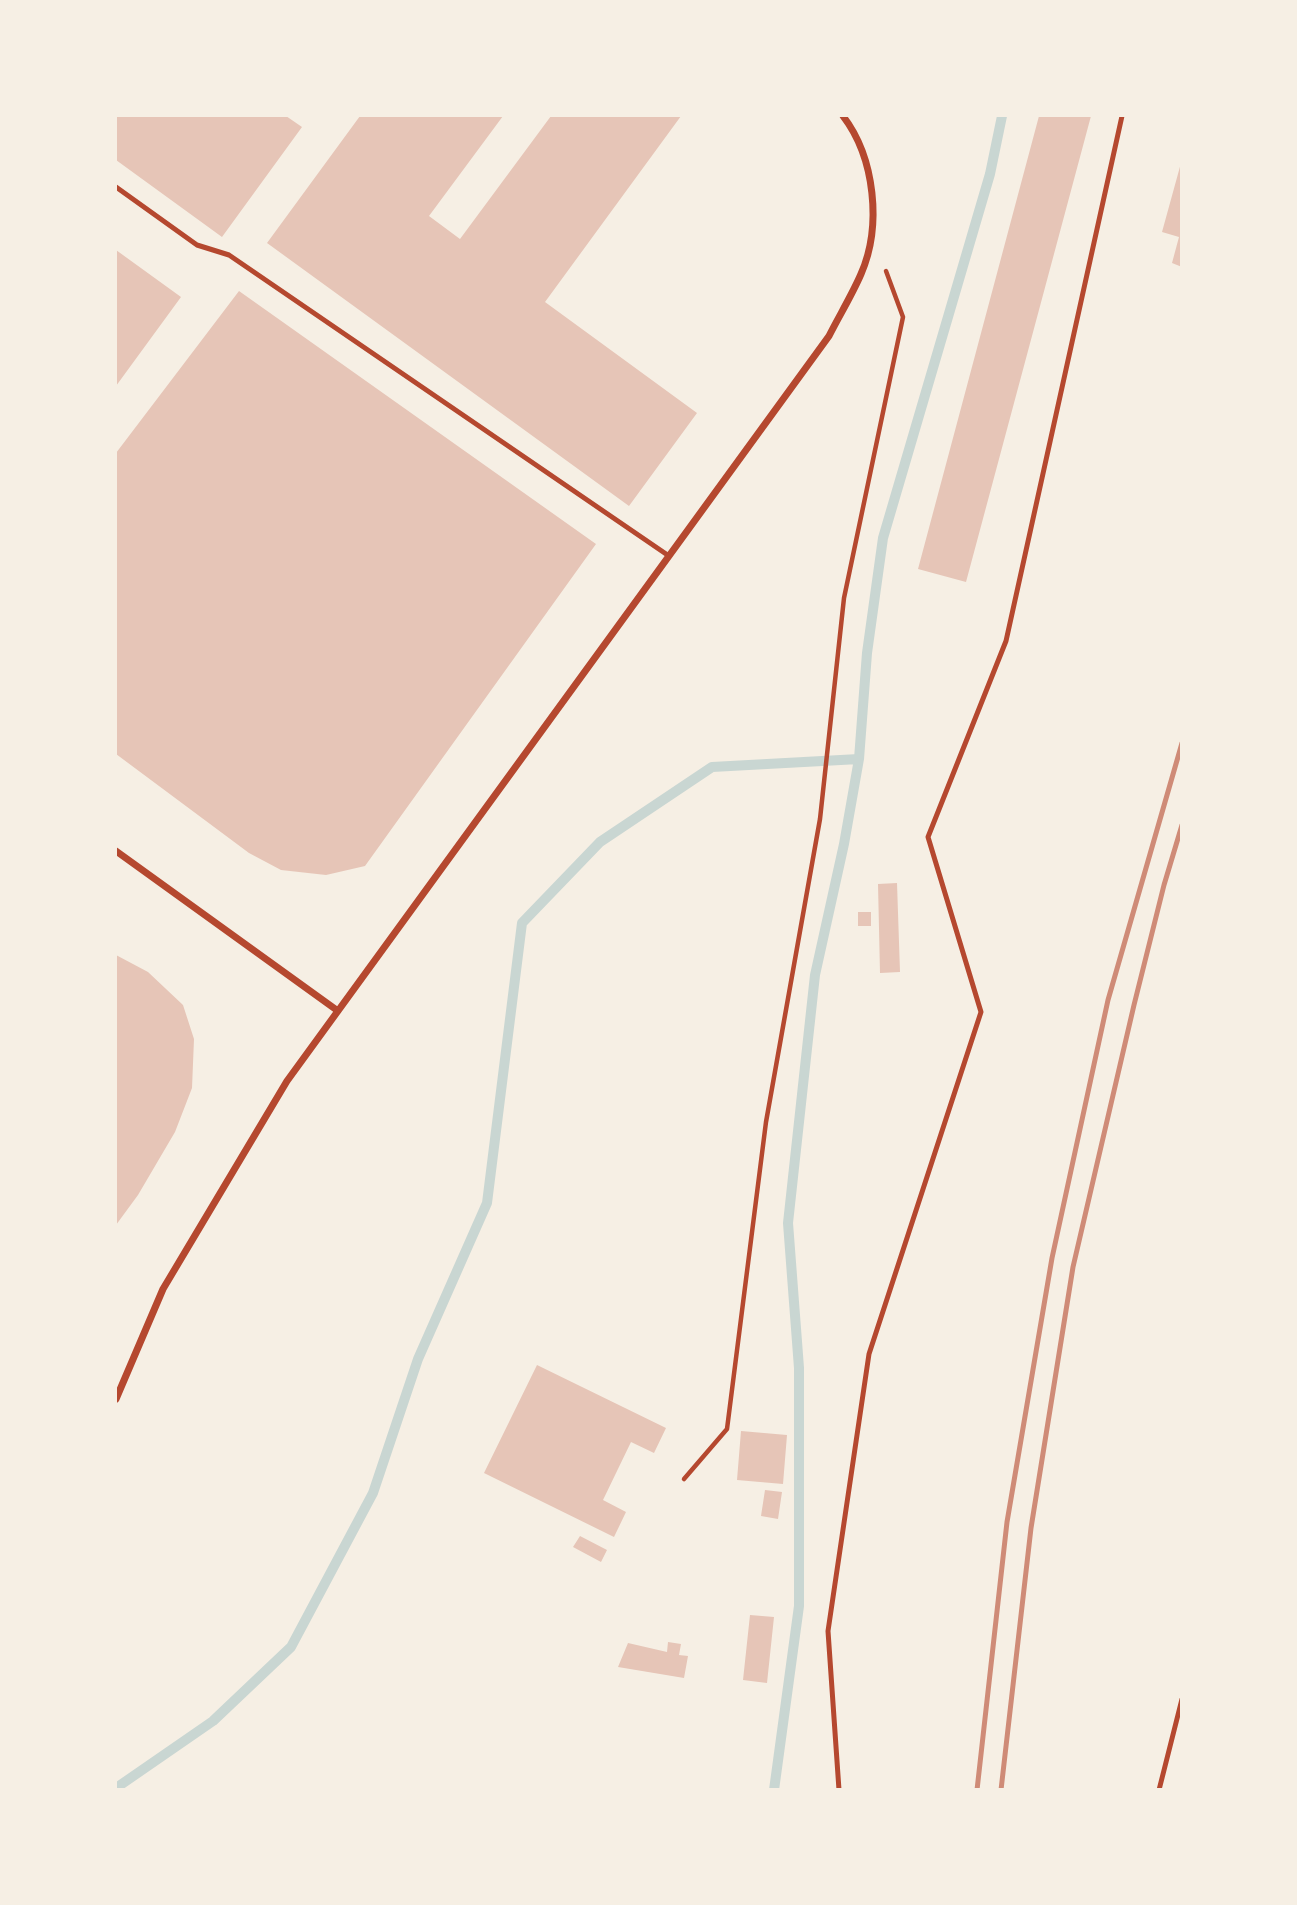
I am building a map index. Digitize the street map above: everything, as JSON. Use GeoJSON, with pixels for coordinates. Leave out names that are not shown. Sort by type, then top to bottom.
{"type":"FeatureCollection","features":[{"type":"Feature","properties":{"kind":"street"},"geometry":{"type":"LineString","coordinates":[[116,1399],[163,1289],[286,1081],[829,336],[862,273],[873,231],[870,184],[861,147],[843,116]]}},
{"type":"Feature","properties":{"kind":"street"},"geometry":{"type":"LineString","coordinates":[[116,851],[338,1011]]}},
{"type":"Feature","properties":{"kind":"lane"},"geometry":{"type":"LineString","coordinates":[[839,1790],[828,1631],[869,1354],[981,1012],[928,837],[1006,641],[1122,116]]}},
{"type":"Feature","properties":{"kind":"lane"},"geometry":{"type":"LineString","coordinates":[[116,187],[197,245],[229,255],[669,556]]}},
{"type":"Feature","properties":{"kind":"lane"},"geometry":{"type":"LineString","coordinates":[[1159,1790],[1181,1699]]}},
{"type":"Feature","properties":{"kind":"path"},"geometry":{"type":"LineString","coordinates":[[684,1479],[727,1429],[766,1122],[820,819],[844,598],[903,317],[873,231]]}},
{"type":"Feature","properties":{"kind":"building"},"geometry":{"type":"Polygon","coordinates":[[[116,116],[286,116],[302,127],[222,237],[116,160],[116,116]]]}},
{"type":"Feature","properties":{"kind":"building"},"geometry":{"type":"Polygon","coordinates":[[[360,116],[503,116],[429,216],[460,239],[551,116],[681,116],[545,302],[697,413],[629,506],[267,243],[360,116]]]}},
{"type":"Feature","properties":{"kind":"building"},"geometry":{"type":"Polygon","coordinates":[[[1039,116],[1091,116],[966,582],[918,569],[1039,116]]]}},
{"type":"Feature","properties":{"kind":"building"},"geometry":{"type":"Polygon","coordinates":[[[1181,163],[1182,267],[1172,263],[1179,237],[1162,232],[1181,163]]]}},
{"type":"Feature","properties":{"kind":"building"},"geometry":{"type":"Polygon","coordinates":[[[116,250],[181,297],[116,386],[116,250]]]}},
{"type":"Feature","properties":{"kind":"building"},"geometry":{"type":"Polygon","coordinates":[[[239,291],[596,544],[365,866],[326,875],[281,870],[249,853],[116,754],[116,453],[239,291]]]}},
{"type":"Feature","properties":{"kind":"building"},"geometry":{"type":"Polygon","coordinates":[[[897,883],[900,972],[880,973],[878,884],[897,883]]]}},
{"type":"Feature","properties":{"kind":"building"},"geometry":{"type":"Polygon","coordinates":[[[858,912],[871,912],[871,926],[858,926],[858,912]]]}},
{"type":"Feature","properties":{"kind":"building"},"geometry":{"type":"Polygon","coordinates":[[[116,955],[148,972],[183,1005],[194,1039],[192,1088],[175,1132],[138,1195],[116,1225],[116,955]]]}},
{"type":"Feature","properties":{"kind":"building"},"geometry":{"type":"Polygon","coordinates":[[[537,1365],[666,1428],[654,1453],[631,1442],[603,1500],[626,1512],[614,1537],[484,1473],[537,1365]]]}},
{"type":"Feature","properties":{"kind":"building"},"geometry":{"type":"Polygon","coordinates":[[[741,1431],[787,1435],[783,1484],[737,1480],[741,1431]]]}},
{"type":"Feature","properties":{"kind":"building"},"geometry":{"type":"Polygon","coordinates":[[[765,1490],[782,1492],[778,1519],[761,1516],[765,1490]]]}},
{"type":"Feature","properties":{"kind":"building"},"geometry":{"type":"Polygon","coordinates":[[[580,1536],[607,1550],[601,1562],[573,1547],[580,1536]]]}},
{"type":"Feature","properties":{"kind":"building"},"geometry":{"type":"Polygon","coordinates":[[[750,1615],[774,1617],[767,1683],[743,1680],[750,1615]]]}},
{"type":"Feature","properties":{"kind":"building"},"geometry":{"type":"Polygon","coordinates":[[[668,1642],[681,1644],[679,1655],[688,1656],[684,1678],[618,1667],[628,1643],[667,1652],[668,1642]]]}},
{"type":"Feature","properties":{"kind":"waterway"},"geometry":{"type":"LineString","coordinates":[[774,1790],[799,1606],[799,1368],[788,1223],[815,975],[844,844],[859,759],[867,653],[883,538],[990,174],[1002,116]]}},
{"type":"Feature","properties":{"kind":"waterway"},"geometry":{"type":"LineString","coordinates":[[116,1788],[213,1721],[291,1647],[373,1493],[418,1359],[487,1203],[522,923],[600,842],[712,767],[859,759]]}},
{"type":"Feature","properties":{"kind":"railway"},"geometry":{"type":"LineString","coordinates":[[977,1790],[1007,1522],[1052,1258],[1108,1000],[1182,743]]}},
{"type":"Feature","properties":{"kind":"railway"},"geometry":{"type":"LineString","coordinates":[[1001,1790],[1031,1528],[1073,1267],[1134,1005],[1182,825]]}}]}
